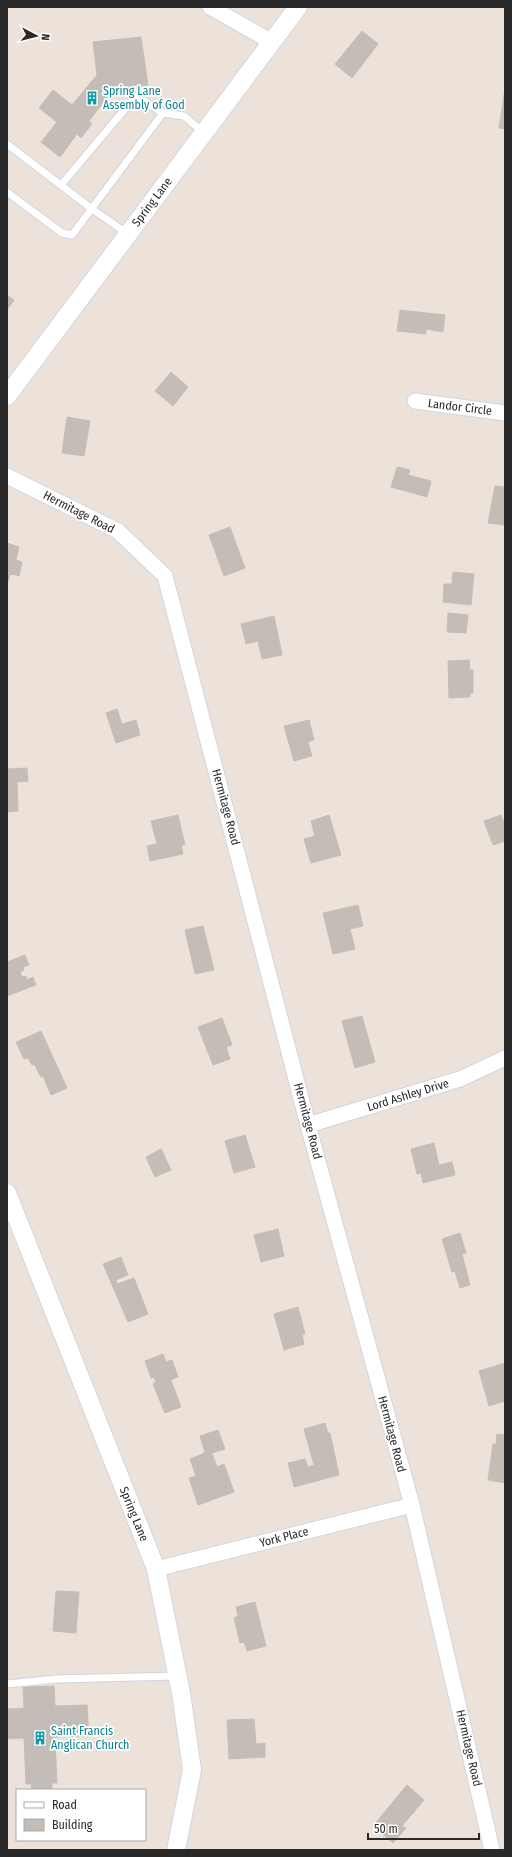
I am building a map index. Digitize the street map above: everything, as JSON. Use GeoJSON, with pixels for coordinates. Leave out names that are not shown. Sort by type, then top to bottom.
{"type":"FeatureCollection","features":[{"type":"Feature","properties":{"kind":"street"},"geometry":{"type":"LineString","coordinates":[[210,7],[272,42]]}},
{"type":"Feature","properties":{"kind":"street","name":"Spring Lane"},"geometry":{"type":"LineString","coordinates":[[7,396],[298,7]]}},
{"type":"Feature","properties":{"kind":"street","name":"Landor Circle"},"geometry":{"type":"LineString","coordinates":[[415,401],[505,413]]}},
{"type":"Feature","properties":{"kind":"street","name":"Hermitage Road"},"geometry":{"type":"LineString","coordinates":[[7,476],[118,531],[165,576],[308,1125],[412,1505],[492,1850]]}},
{"type":"Feature","properties":{"kind":"street","name":"Lord Ashley Drive"},"geometry":{"type":"LineString","coordinates":[[308,1125],[460,1079],[505,1058]]}},
{"type":"Feature","properties":{"kind":"street","name":"Spring Lane"},"geometry":{"type":"LineString","coordinates":[[7,1193],[156,1569],[178,1676],[192,1770],[176,1850]]}},
{"type":"Feature","properties":{"kind":"street","name":"York Place"},"geometry":{"type":"LineString","coordinates":[[156,1569],[412,1505]]}},
{"type":"Feature","properties":{"kind":"lane"},"geometry":{"type":"LineString","coordinates":[[61,185],[136,96],[163,113],[184,116],[204,133]]}},
{"type":"Feature","properties":{"kind":"lane"},"geometry":{"type":"LineString","coordinates":[[7,192],[62,233],[72,235],[163,113]]}},
{"type":"Feature","properties":{"kind":"lane"},"geometry":{"type":"LineString","coordinates":[[7,144],[92,209],[128,234]]}},
{"type":"Feature","properties":{"kind":"lane"},"geometry":{"type":"LineString","coordinates":[[7,1684],[57,1679],[178,1676]]}},
{"type":"Feature","properties":{"kind":"building"},"geometry":{"type":"Polygon","coordinates":[[[362,31],[378,44],[352,78],[335,64],[362,31]]]}},
{"type":"Feature","properties":{"kind":"building","name":"Spring Lane Assembly of God"},"geometry":{"type":"Polygon","coordinates":[[[141,37],[148,85],[112,91],[89,121],[92,124],[81,138],[77,134],[60,157],[41,142],[57,122],[39,108],[53,90],[72,105],[97,75],[93,42],[141,37]]]}},
{"type":"Feature","properties":{"kind":"building"},"geometry":{"type":"Polygon","coordinates":[[[505,89],[505,129],[499,128],[505,89]]]}},
{"type":"Feature","properties":{"kind":"building"},"geometry":{"type":"Polygon","coordinates":[[[7,295],[14,300],[7,310],[7,295]]]}},
{"type":"Feature","properties":{"kind":"building"},"geometry":{"type":"Polygon","coordinates":[[[400,310],[445,315],[443,332],[426,329],[426,334],[397,331],[400,310]]]}},
{"type":"Feature","properties":{"kind":"building"},"geometry":{"type":"Polygon","coordinates":[[[171,372],[188,387],[173,406],[155,391],[171,372]]]}},
{"type":"Feature","properties":{"kind":"building"},"geometry":{"type":"Polygon","coordinates":[[[67,417],[90,421],[84,456],[62,453],[67,417]]]}},
{"type":"Feature","properties":{"kind":"building"},"geometry":{"type":"Polygon","coordinates":[[[397,467],[410,470],[408,475],[431,481],[427,497],[391,487],[397,467]]]}},
{"type":"Feature","properties":{"kind":"building"},"geometry":{"type":"Polygon","coordinates":[[[495,486],[505,487],[505,525],[488,523],[495,486]]]}},
{"type":"Feature","properties":{"kind":"building"},"geometry":{"type":"Polygon","coordinates":[[[230,527],[245,568],[224,576],[209,535],[230,527]]]}},
{"type":"Feature","properties":{"kind":"building"},"geometry":{"type":"Polygon","coordinates":[[[7,543],[19,547],[16,560],[22,562],[19,576],[12,574],[10,575],[7,585],[7,543]]]}},
{"type":"Feature","properties":{"kind":"building"},"geometry":{"type":"Polygon","coordinates":[[[453,572],[474,574],[471,605],[443,602],[444,584],[452,584],[453,572]]]}},
{"type":"Feature","properties":{"kind":"building"},"geometry":{"type":"Polygon","coordinates":[[[448,613],[468,615],[466,633],[447,632],[448,613]]]}},
{"type":"Feature","properties":{"kind":"building"},"geometry":{"type":"Polygon","coordinates":[[[274,616],[282,655],[262,659],[258,641],[246,644],[241,624],[274,616]]]}},
{"type":"Feature","properties":{"kind":"building"},"geometry":{"type":"Polygon","coordinates":[[[469,660],[470,670],[473,670],[473,693],[470,693],[470,697],[449,698],[448,661],[469,660]]]}},
{"type":"Feature","properties":{"kind":"building"},"geometry":{"type":"Polygon","coordinates":[[[117,709],[122,724],[136,720],[140,735],[116,743],[106,713],[117,709]]]}},
{"type":"Feature","properties":{"kind":"building"},"geometry":{"type":"Polygon","coordinates":[[[309,720],[314,740],[308,742],[312,756],[294,761],[284,726],[309,720]]]}},
{"type":"Feature","properties":{"kind":"building"},"geometry":{"type":"Polygon","coordinates":[[[27,768],[28,781],[17,782],[18,811],[7,812],[7,769],[27,768]]]}},
{"type":"Feature","properties":{"kind":"building"},"geometry":{"type":"Polygon","coordinates":[[[178,815],[185,845],[181,845],[183,854],[150,861],[147,846],[157,844],[151,821],[178,815]]]}},
{"type":"Feature","properties":{"kind":"building"},"geometry":{"type":"Polygon","coordinates":[[[329,815],[341,855],[311,863],[304,839],[315,836],[311,821],[329,815]]]}},
{"type":"Feature","properties":{"kind":"building"},"geometry":{"type":"Polygon","coordinates":[[[501,815],[505,825],[505,841],[493,845],[484,821],[501,815]]]}},
{"type":"Feature","properties":{"kind":"building"},"geometry":{"type":"Polygon","coordinates":[[[358,905],[363,926],[350,929],[355,949],[333,954],[323,913],[358,905]]]}},
{"type":"Feature","properties":{"kind":"building"},"geometry":{"type":"Polygon","coordinates":[[[203,926],[214,970],[195,974],[185,930],[203,926]]]}},
{"type":"Feature","properties":{"kind":"building"},"geometry":{"type":"Polygon","coordinates":[[[25,955],[29,965],[23,967],[24,970],[20,972],[22,977],[26,976],[27,980],[33,977],[36,985],[7,996],[7,962],[25,955]]]}},
{"type":"Feature","properties":{"kind":"building"},"geometry":{"type":"Polygon","coordinates":[[[362,1016],[375,1062],[355,1068],[342,1021],[362,1016]]]}},
{"type":"Feature","properties":{"kind":"building"},"geometry":{"type":"Polygon","coordinates":[[[222,1018],[232,1045],[226,1047],[230,1059],[213,1065],[198,1027],[222,1018]]]}},
{"type":"Feature","properties":{"kind":"building"},"geometry":{"type":"Polygon","coordinates":[[[41,1031],[67,1088],[51,1095],[43,1076],[41,1077],[34,1064],[32,1065],[28,1058],[24,1059],[16,1042],[41,1031]]]}},
{"type":"Feature","properties":{"kind":"building"},"geometry":{"type":"Polygon","coordinates":[[[245,1135],[255,1167],[234,1173],[225,1141],[245,1135]]]}},
{"type":"Feature","properties":{"kind":"building"},"geometry":{"type":"Polygon","coordinates":[[[434,1143],[439,1165],[452,1162],[455,1175],[423,1183],[421,1173],[417,1174],[411,1149],[434,1143]]]}},
{"type":"Feature","properties":{"kind":"building"},"geometry":{"type":"Polygon","coordinates":[[[161,1149],[171,1170],[155,1177],[146,1157],[161,1149]]]}},
{"type":"Feature","properties":{"kind":"building"},"geometry":{"type":"Polygon","coordinates":[[[278,1229],[284,1256],[261,1262],[254,1235],[278,1229]]]}},
{"type":"Feature","properties":{"kind":"building"},"geometry":{"type":"Polygon","coordinates":[[[460,1233],[466,1253],[462,1254],[470,1285],[460,1288],[455,1271],[452,1272],[442,1239],[460,1233]]]}},
{"type":"Feature","properties":{"kind":"building"},"geometry":{"type":"Polygon","coordinates":[[[121,1257],[128,1275],[116,1280],[117,1284],[134,1278],[148,1314],[128,1322],[103,1264],[121,1257]]]}},
{"type":"Feature","properties":{"kind":"building"},"geometry":{"type":"Polygon","coordinates":[[[298,1307],[305,1334],[302,1335],[304,1344],[284,1350],[274,1314],[298,1307]]]}},
{"type":"Feature","properties":{"kind":"building"},"geometry":{"type":"Polygon","coordinates":[[[163,1354],[166,1362],[172,1360],[178,1377],[171,1380],[181,1407],[165,1413],[153,1384],[156,1382],[154,1377],[151,1378],[145,1361],[163,1354]]]}},
{"type":"Feature","properties":{"kind":"building"},"geometry":{"type":"Polygon","coordinates":[[[505,1363],[505,1401],[489,1406],[479,1371],[505,1363]]]}},
{"type":"Feature","properties":{"kind":"building"},"geometry":{"type":"Polygon","coordinates":[[[325,1423],[328,1433],[330,1433],[339,1475],[294,1487],[288,1463],[305,1459],[308,1467],[314,1465],[304,1429],[325,1423]]]}},
{"type":"Feature","properties":{"kind":"building"},"geometry":{"type":"Polygon","coordinates":[[[218,1430],[225,1449],[212,1453],[217,1467],[224,1464],[234,1492],[198,1505],[189,1478],[196,1476],[190,1459],[205,1453],[200,1436],[218,1430]]]}},
{"type":"Feature","properties":{"kind":"building"},"geometry":{"type":"Polygon","coordinates":[[[497,1434],[505,1435],[505,1483],[488,1480],[493,1444],[496,1444],[497,1434]]]}},
{"type":"Feature","properties":{"kind":"building"},"geometry":{"type":"Polygon","coordinates":[[[56,1591],[79,1592],[76,1633],[53,1631],[56,1591]]]}},
{"type":"Feature","properties":{"kind":"building"},"geometry":{"type":"Polygon","coordinates":[[[255,1602],[266,1646],[247,1651],[244,1642],[240,1643],[234,1618],[238,1616],[236,1607],[255,1602]]]}},
{"type":"Feature","properties":{"kind":"building","name":"Saint Francis Anglican Church"},"geometry":{"type":"Polygon","coordinates":[[[54,1686],[55,1706],[87,1705],[89,1736],[55,1737],[57,1783],[52,1783],[52,1789],[32,1789],[31,1784],[26,1784],[24,1738],[7,1739],[7,1709],[24,1708],[23,1687],[54,1686]]]}},
{"type":"Feature","properties":{"kind":"building"},"geometry":{"type":"Polygon","coordinates":[[[254,1719],[256,1744],[265,1743],[265,1757],[229,1759],[227,1720],[254,1719]]]}},
{"type":"Feature","properties":{"kind":"building"},"geometry":{"type":"Polygon","coordinates":[[[407,1785],[424,1800],[402,1826],[406,1828],[393,1843],[373,1826],[407,1785]]]}},
{"type":"Feature","properties":{"kind":"place","name":"Spring Lane Assembly of God"},"geometry":{"type":"Point","coordinates":[92,98]}},
{"type":"Feature","properties":{"kind":"place","name":"Saint Francis Anglican Church"},"geometry":{"type":"Point","coordinates":[40,1738]}}]}
